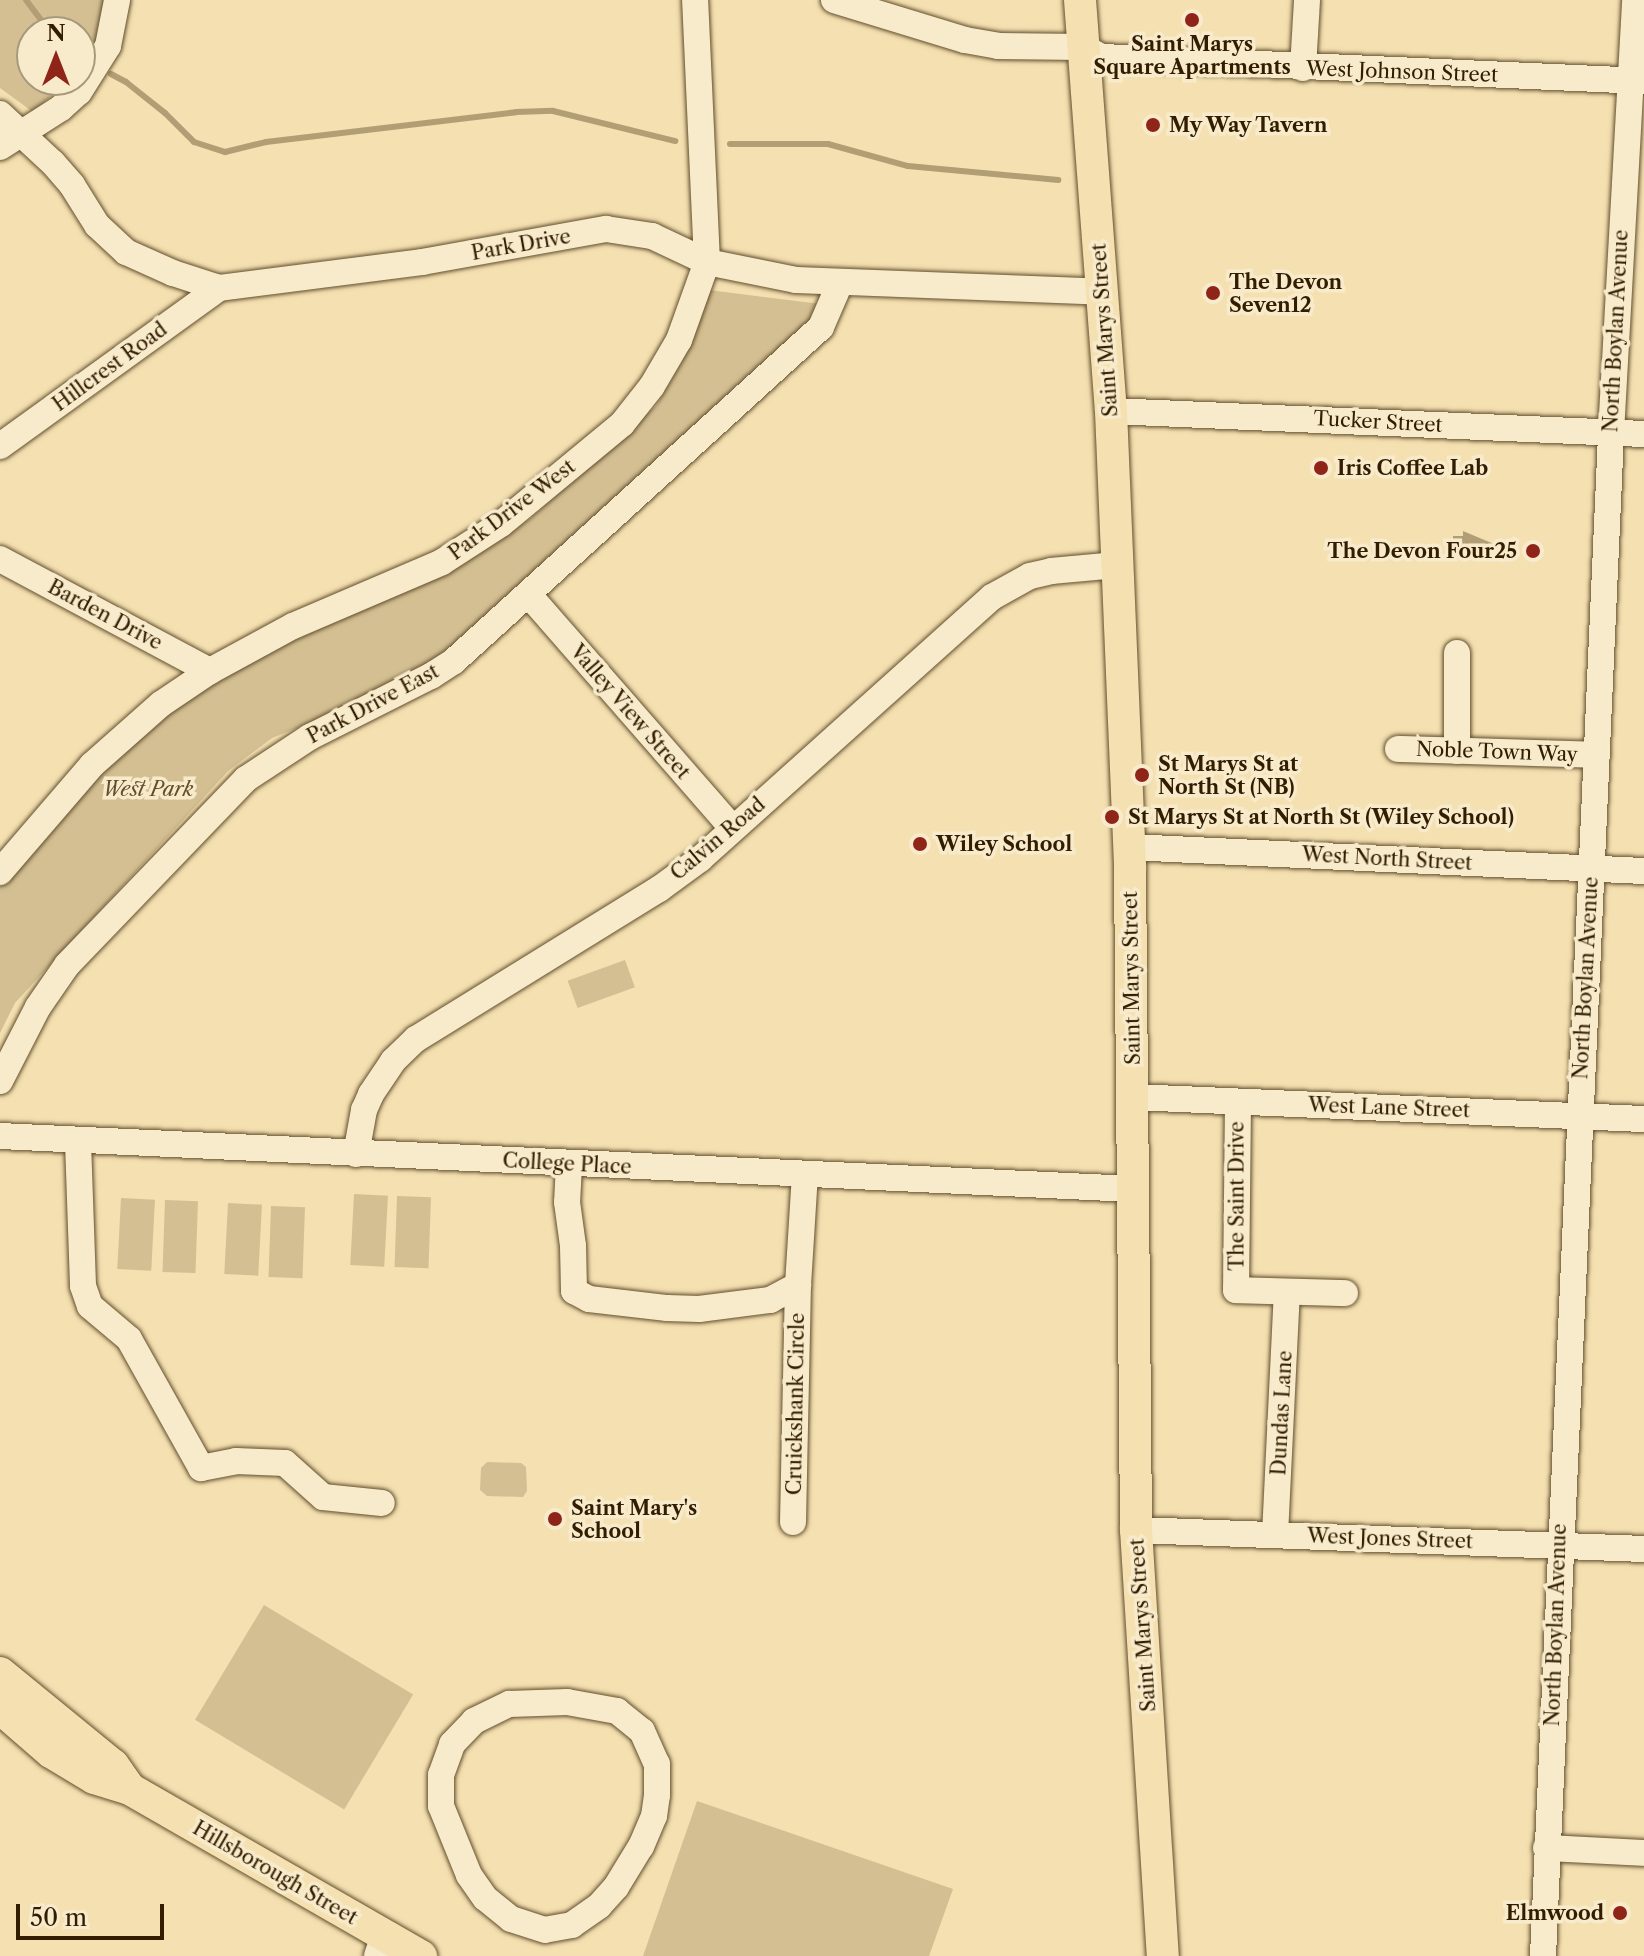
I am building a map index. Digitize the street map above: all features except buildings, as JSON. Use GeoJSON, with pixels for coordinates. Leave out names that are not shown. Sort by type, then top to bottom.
{"type":"FeatureCollection","features":[{"type":"Feature","properties":{"kind":"main road","name":"Saint Marys Street"},"geometry":{"type":"LineString","coordinates":[[1080,0],[1111,411],[1129,847],[1136,1530],[1163,1956]]}},
{"type":"Feature","properties":{"kind":"main road","name":"Hillsborough Street"},"geometry":{"type":"LineString","coordinates":[[0,1673],[113,1765],[130,1789]]}},
{"type":"Feature","properties":{"kind":"main road","name":"Hillsborough Street"},"geometry":{"type":"LineString","coordinates":[[0,1708],[51,1752],[94,1778],[130,1789],[380,1946],[421,1956]]}},
{"type":"Feature","properties":{"kind":"street"},"geometry":{"type":"LineString","coordinates":[[10,141],[61,108],[90,76],[111,37],[117,0]]}},
{"type":"Feature","properties":{"kind":"street","name":"Park Drive West"},"geometry":{"type":"LineString","coordinates":[[0,872],[92,765],[161,704],[210,671],[293,626],[442,562],[501,524],[622,424],[652,386],[679,340],[707,262],[695,0]]}},
{"type":"Feature","properties":{"kind":"street","name":"West Johnson Street"},"geometry":{"type":"LineString","coordinates":[[834,0],[965,40],[1007,46],[1083,47],[1102,57],[1637,80]]}},
{"type":"Feature","properties":{"kind":"street"},"geometry":{"type":"LineString","coordinates":[[1303,68],[1307,0]]}},
{"type":"Feature","properties":{"kind":"street","name":"North Boylan Avenue"},"geometry":{"type":"LineString","coordinates":[[1543,1956],[1611,433],[1637,80],[1635,0]]}},
{"type":"Feature","properties":{"kind":"street","name":"Park Drive"},"geometry":{"type":"LineString","coordinates":[[0,114],[10,141],[53,163],[72,185],[97,225],[126,252],[173,273],[219,288],[422,262],[606,229],[652,236],[707,262],[768,276],[840,283],[1103,292]]}},
{"type":"Feature","properties":{"kind":"street","name":"Park Drive East"},"geometry":{"type":"LineString","coordinates":[[0,1081],[38,1007],[67,965],[246,779],[310,737],[431,676],[529,595],[821,327],[840,283]]}},
{"type":"Feature","properties":{"kind":"street","name":"Hillcrest Road"},"geometry":{"type":"LineString","coordinates":[[0,446],[219,288]]}},
{"type":"Feature","properties":{"kind":"street","name":"Tucker Street"},"geometry":{"type":"LineString","coordinates":[[1111,411],[1644,434]]}},
{"type":"Feature","properties":{"kind":"street","name":"Barden Drive"},"geometry":{"type":"LineString","coordinates":[[0,559],[210,671]]}},
{"type":"Feature","properties":{"kind":"street","name":"Calvin Road"},"geometry":{"type":"LineString","coordinates":[[356,1154],[360,1123],[371,1094],[393,1061],[416,1039],[659,889],[733,829],[961,621],[992,597],[1041,574],[1117,565]]}},
{"type":"Feature","properties":{"kind":"street","name":"Valley View Street"},"geometry":{"type":"LineString","coordinates":[[529,595],[733,829]]}},
{"type":"Feature","properties":{"kind":"street"},"geometry":{"type":"LineString","coordinates":[[1457,653],[1457,751]]}},
{"type":"Feature","properties":{"kind":"street","name":"Noble Town Way"},"geometry":{"type":"LineString","coordinates":[[1398,749],[1597,755]]}},
{"type":"Feature","properties":{"kind":"street","name":"West North Street"},"geometry":{"type":"LineString","coordinates":[[1129,847],[1644,871]]}},
{"type":"Feature","properties":{"kind":"street","name":"West Lane Street"},"geometry":{"type":"LineString","coordinates":[[1133,1097],[1644,1119]]}},
{"type":"Feature","properties":{"kind":"street","name":"The Saint Drive"},"geometry":{"type":"LineString","coordinates":[[1238,1102],[1236,1290],[1287,1292]]}},
{"type":"Feature","properties":{"kind":"street","name":"College Place"},"geometry":{"type":"LineString","coordinates":[[0,1136],[569,1165],[1134,1189]]}},
{"type":"Feature","properties":{"kind":"street"},"geometry":{"type":"LineString","coordinates":[[78,1142],[83,1286],[90,1306],[129,1339],[201,1468],[236,1461],[285,1463],[323,1497],[382,1503]]}},
{"type":"Feature","properties":{"kind":"street","name":"Cruickshank Circle"},"geometry":{"type":"LineString","coordinates":[[569,1165],[567,1202],[573,1246],[574,1291],[605,1301],[699,1309],[770,1300],[798,1285]]}},
{"type":"Feature","properties":{"kind":"street","name":"Cruickshank Circle"},"geometry":{"type":"LineString","coordinates":[[793,1522],[800,1366],[798,1285],[805,1175]]}},
{"type":"Feature","properties":{"kind":"street"},"geometry":{"type":"LineString","coordinates":[[1287,1292],[1345,1293]]}},
{"type":"Feature","properties":{"kind":"street","name":"Dundas Lane"},"geometry":{"type":"LineString","coordinates":[[1275,1535],[1287,1292]]}},
{"type":"Feature","properties":{"kind":"street","name":"West Jones Street"},"geometry":{"type":"LineString","coordinates":[[1136,1530],[1644,1549]]}},
{"type":"Feature","properties":{"kind":"street"},"geometry":{"type":"LineString","coordinates":[[567,1702],[617,1711],[642,1731],[657,1764],[654,1816],[641,1846],[599,1906],[544,1943],[485,1898],[469,1875],[441,1806],[441,1775],[452,1744],[474,1721],[509,1704],[567,1702]]}},
{"type":"Feature","properties":{"kind":"street"},"geometry":{"type":"LineString","coordinates":[[1546,1848],[1644,1853]]}},
{"type":"Feature","properties":{"kind":"green space"},"geometry":{"type":"Polygon","coordinates":[[[0,0],[108,0],[96,43],[96,16],[16,16],[16,96],[51,96],[33,112],[0,88],[0,0]]]}},
{"type":"Feature","properties":{"kind":"green space","name":"West Park"},"geometry":{"type":"Polygon","coordinates":[[[709,290],[821,304],[827,312],[434,663],[357,704],[272,738],[228,771],[15,1003],[0,1033],[0,886],[137,733],[254,656],[479,553],[530,519],[656,406],[683,360],[709,290]]]}},
{"type":"Feature","properties":{"kind":"green space"},"geometry":{"type":"Polygon","coordinates":[[[625,960],[635,987],[578,1008],[568,981],[625,960]]]}},
{"type":"Feature","properties":{"kind":"green space"},"geometry":{"type":"Polygon","coordinates":[[[354,1194],[388,1196],[384,1267],[350,1265],[354,1194]]]}},
{"type":"Feature","properties":{"kind":"green space"},"geometry":{"type":"Polygon","coordinates":[[[397,1196],[431,1197],[429,1268],[395,1267],[397,1196]]]}},
{"type":"Feature","properties":{"kind":"green space"},"geometry":{"type":"Polygon","coordinates":[[[121,1198],[155,1200],[151,1271],[117,1269],[121,1198]]]}},
{"type":"Feature","properties":{"kind":"green space"},"geometry":{"type":"Polygon","coordinates":[[[165,1200],[198,1201],[195,1273],[162,1272],[165,1200]]]}},
{"type":"Feature","properties":{"kind":"green space"},"geometry":{"type":"Polygon","coordinates":[[[228,1203],[262,1205],[258,1276],[224,1274],[228,1203]]]}},
{"type":"Feature","properties":{"kind":"green space"},"geometry":{"type":"Polygon","coordinates":[[[271,1206],[305,1207],[303,1278],[269,1277],[271,1206]]]}},
{"type":"Feature","properties":{"kind":"green space"},"geometry":{"type":"Polygon","coordinates":[[[487,1462],[521,1463],[526,1467],[527,1491],[523,1497],[487,1496],[480,1490],[481,1468],[487,1462]]]}},
{"type":"Feature","properties":{"kind":"green space"},"geometry":{"type":"Polygon","coordinates":[[[264,1605],[413,1695],[344,1809],[195,1720],[264,1605]]]}},
{"type":"Feature","properties":{"kind":"green space"},"geometry":{"type":"Polygon","coordinates":[[[697,1801],[953,1889],[929,1956],[643,1956],[697,1801]]]}},
{"type":"Feature","properties":{"kind":"shaded area"},"geometry":{"type":"Polygon","coordinates":[[[1463,531],[1494,544],[1495,554],[1453,552],[1453,536],[1463,536],[1463,531]]]}},
{"type":"Feature","properties":{"kind":"waterway"},"geometry":{"type":"LineString","coordinates":[[26,0],[38,16]]}},
{"type":"Feature","properties":{"kind":"waterway"},"geometry":{"type":"LineString","coordinates":[[111,74],[165,113],[194,142],[225,152],[266,142],[516,112],[553,111],[675,141]]}},
{"type":"Feature","properties":{"kind":"waterway"},"geometry":{"type":"LineString","coordinates":[[730,144],[828,144],[908,166],[1058,180]]}},
{"type":"Feature","properties":{"kind":"place","name":"Saint Marys Square Apartments"},"geometry":{"type":"Point","coordinates":[1192,20]}},
{"type":"Feature","properties":{"kind":"place","name":"My Way Tavern"},"geometry":{"type":"Point","coordinates":[1153,125]}},
{"type":"Feature","properties":{"kind":"place","name":"The Devon Seven12"},"geometry":{"type":"Point","coordinates":[1213,293]}},
{"type":"Feature","properties":{"kind":"place","name":"Iris Coffee Lab"},"geometry":{"type":"Point","coordinates":[1321,468]}},
{"type":"Feature","properties":{"kind":"place","name":"The Devon Four25"},"geometry":{"type":"Point","coordinates":[1533,551]}},
{"type":"Feature","properties":{"kind":"place","name":"St Marys St at North St (NB)"},"geometry":{"type":"Point","coordinates":[1142,775]}},
{"type":"Feature","properties":{"kind":"place","name":"St Marys St at North St (Wiley School)"},"geometry":{"type":"Point","coordinates":[1112,817]}},
{"type":"Feature","properties":{"kind":"place","name":"Wiley School"},"geometry":{"type":"Point","coordinates":[920,844]}},
{"type":"Feature","properties":{"kind":"place","name":"Saint Mary's School"},"geometry":{"type":"Point","coordinates":[555,1519]}},
{"type":"Feature","properties":{"kind":"place","name":"Elmwood"},"geometry":{"type":"Point","coordinates":[1620,1913]}}]}
